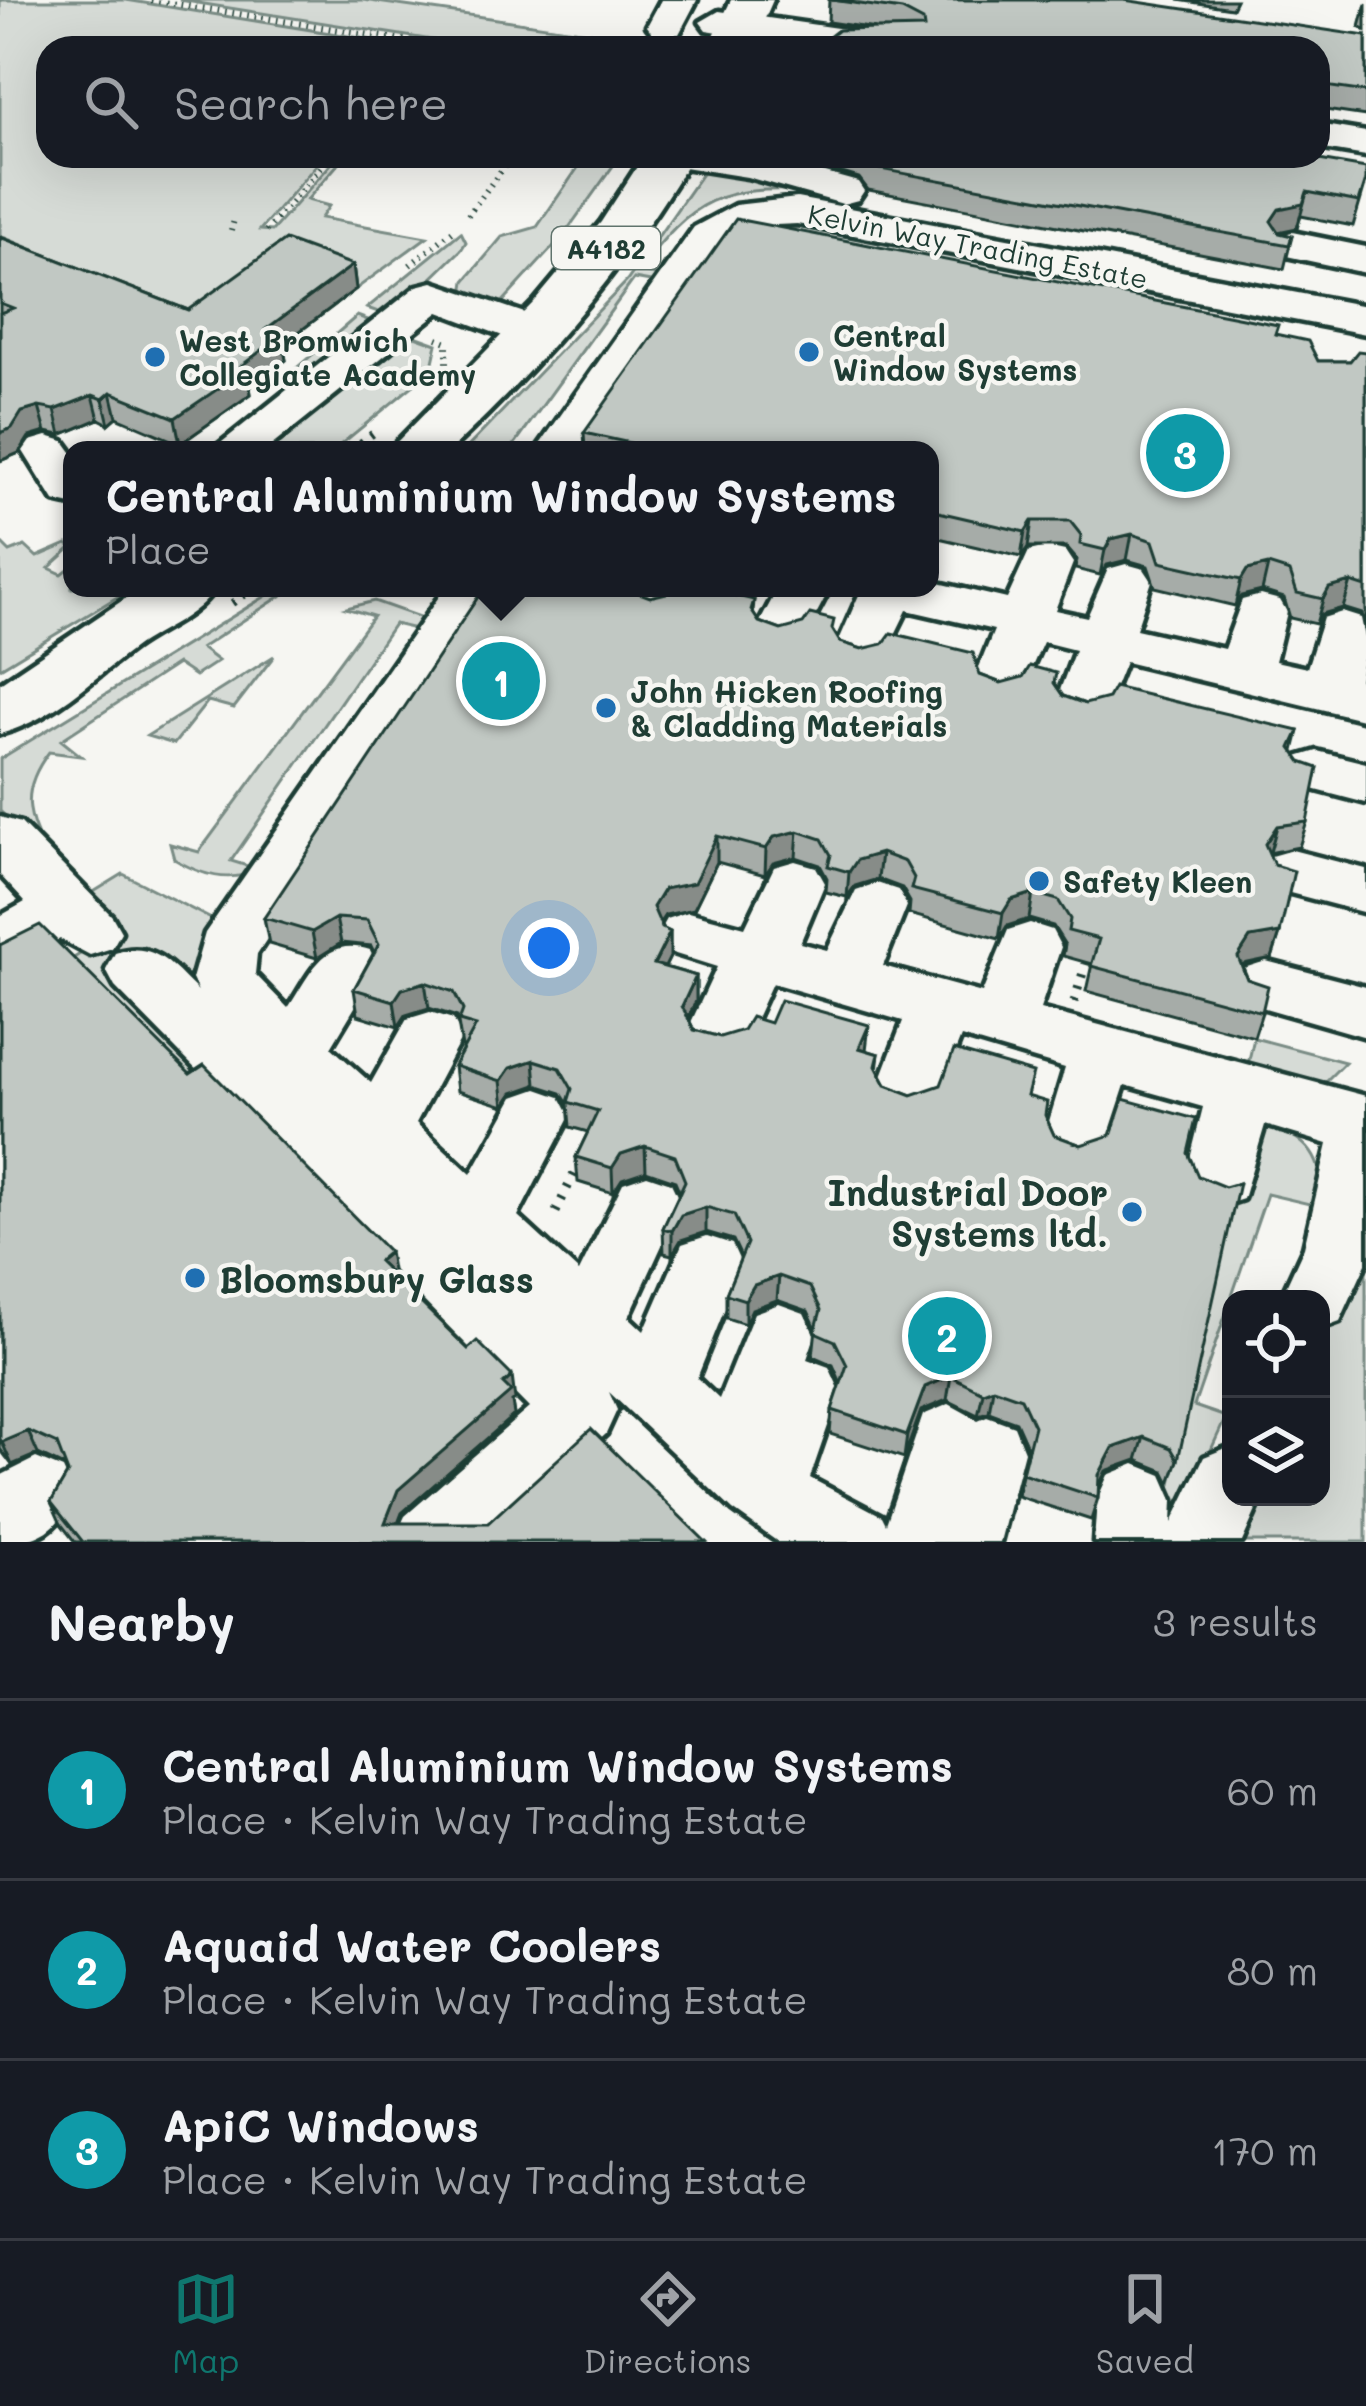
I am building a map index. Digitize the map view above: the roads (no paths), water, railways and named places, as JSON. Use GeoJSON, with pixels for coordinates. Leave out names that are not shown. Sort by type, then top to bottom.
{"type":"FeatureCollection","features":[{"type":"Feature","properties":{"kind":"main road","name":"A4182"},"geometry":{"type":"LineString","coordinates":[[426,441],[467,406],[606,247],[660,168]]}},
{"type":"Feature","properties":{"kind":"main road","name":"A4182"},"geometry":{"type":"LineString","coordinates":[[388,441],[532,331]]}},
{"type":"Feature","properties":{"kind":"main road"},"geometry":{"type":"LineString","coordinates":[[68,672],[110,635],[171,597]]}},
{"type":"Feature","properties":{"kind":"main road"},"geometry":{"type":"LineString","coordinates":[[0,712],[68,672],[142,645],[214,597]]}},
{"type":"Feature","properties":{"kind":"street"},"geometry":{"type":"LineString","coordinates":[[730,24],[815,36]]}},
{"type":"Feature","properties":{"kind":"street"},"geometry":{"type":"LineString","coordinates":[[1330,118],[1366,124]]}},
{"type":"Feature","properties":{"kind":"street"},"geometry":{"type":"LineString","coordinates":[[1330,138],[1366,144]]}},
{"type":"Feature","properties":{"kind":"street"},"geometry":{"type":"LineString","coordinates":[[738,168],[1030,234],[1352,320]]}},
{"type":"Feature","properties":{"kind":"street","name":"Kelvin Way Trading Estate"},"geometry":{"type":"LineString","coordinates":[[566,441],[719,226],[755,212],[813,214],[982,247],[1030,234],[1159,280],[1352,320]]}},
{"type":"Feature","properties":{"kind":"street"},"geometry":{"type":"LineString","coordinates":[[789,254],[813,214]]}},
{"type":"Feature","properties":{"kind":"street"},"geometry":{"type":"LineString","coordinates":[[848,266],[873,226]]}},
{"type":"Feature","properties":{"kind":"street"},"geometry":{"type":"LineString","coordinates":[[1025,301],[1030,234]]}},
{"type":"Feature","properties":{"kind":"street"},"geometry":{"type":"LineString","coordinates":[[1292,245],[1366,260]]}},
{"type":"Feature","properties":{"kind":"street"},"geometry":{"type":"LineString","coordinates":[[959,288],[982,247]]}},
{"type":"Feature","properties":{"kind":"street"},"geometry":{"type":"LineString","coordinates":[[1142,324],[1159,280]]}},
{"type":"Feature","properties":{"kind":"street"},"geometry":{"type":"LineString","coordinates":[[1212,338],[1227,293]]}},
{"type":"Feature","properties":{"kind":"street"},"geometry":{"type":"LineString","coordinates":[[249,441],[432,316],[532,331]]}},
{"type":"Feature","properties":{"kind":"street"},"geometry":{"type":"LineString","coordinates":[[999,686],[1047,563]]}},
{"type":"Feature","properties":{"kind":"street"},"geometry":{"type":"LineString","coordinates":[[1082,706],[1126,581]]}},
{"type":"Feature","properties":{"kind":"street"},"geometry":{"type":"LineString","coordinates":[[252,1091],[232,994],[221,966],[227,950],[466,597]]}},
{"type":"Feature","properties":{"kind":"street"},"geometry":{"type":"LineString","coordinates":[[861,652],[886,597]]}},
{"type":"Feature","properties":{"kind":"street"},"geometry":{"type":"LineString","coordinates":[[928,597],[1347,696],[1342,630]]}},
{"type":"Feature","properties":{"kind":"street"},"geometry":{"type":"LineString","coordinates":[[1245,671],[1261,612]]}},
{"type":"Feature","properties":{"kind":"street"},"geometry":{"type":"LineString","coordinates":[[0,838],[580,1410],[432,1542]]}},
{"type":"Feature","properties":{"kind":"street"},"geometry":{"type":"LineString","coordinates":[[1366,871],[1294,863],[1366,891]]}},
{"type":"Feature","properties":{"kind":"street"},"geometry":{"type":"LineString","coordinates":[[735,1038],[795,883]]}},
{"type":"Feature","properties":{"kind":"street"},"geometry":{"type":"LineString","coordinates":[[846,979],[877,905]]}},
{"type":"Feature","properties":{"kind":"street"},"geometry":{"type":"LineString","coordinates":[[688,935],[1366,1125],[1340,1247],[1319,1290]]}},
{"type":"Feature","properties":{"kind":"street"},"geometry":{"type":"LineString","coordinates":[[0,946],[98,936]]}},
{"type":"Feature","properties":{"kind":"street"},"geometry":{"type":"LineString","coordinates":[[1060,949],[1060,1133]]}},
{"type":"Feature","properties":{"kind":"street"},"geometry":{"type":"LineString","coordinates":[[252,1091],[348,967]]}},
{"type":"Feature","properties":{"kind":"street"},"geometry":{"type":"LineString","coordinates":[[1366,989],[1268,975],[1366,1012]]}},
{"type":"Feature","properties":{"kind":"street"},"geometry":{"type":"LineString","coordinates":[[894,1084],[925,1002]]}},
{"type":"Feature","properties":{"kind":"street"},"geometry":{"type":"LineString","coordinates":[[378,1130],[430,1036]]}},
{"type":"Feature","properties":{"kind":"street"},"geometry":{"type":"LineString","coordinates":[[252,1091],[378,1130],[751,1475],[855,1542]]}},
{"type":"Feature","properties":{"kind":"street"},"geometry":{"type":"LineString","coordinates":[[1219,1179],[1240,1092]]}},
{"type":"Feature","properties":{"kind":"street"},"geometry":{"type":"LineString","coordinates":[[478,1224],[561,1132]]}},
{"type":"Feature","properties":{"kind":"street"},"geometry":{"type":"LineString","coordinates":[[590,1326],[647,1204]]}},
{"type":"Feature","properties":{"kind":"street"},"geometry":{"type":"LineString","coordinates":[[656,1389],[707,1266]]}},
{"type":"Feature","properties":{"kind":"street"},"geometry":{"type":"LineString","coordinates":[[751,1475],[791,1363]]}},
{"type":"Feature","properties":{"kind":"street"},"geometry":{"type":"LineString","coordinates":[[919,1542],[968,1445],[961,1542]]}},
{"type":"Feature","properties":{"kind":"street"},"geometry":{"type":"LineString","coordinates":[[1203,1542],[1222,1501]]}},
{"type":"Feature","properties":{"kind":"place","name":"Central Window Systems"},"geometry":{"type":"Point","coordinates":[809,352]}},
{"type":"Feature","properties":{"kind":"place","name":"West Bromwich Collegiate Academy"},"geometry":{"type":"Point","coordinates":[155,357]}},
{"type":"Feature","properties":{"kind":"place","name":"ApiC Windows"},"geometry":{"type":"Point","coordinates":[1185,453]}},
{"type":"Feature","properties":{"kind":"place","name":"Central Aluminium Window Systems"},"geometry":{"type":"Point","coordinates":[501,681]}},
{"type":"Feature","properties":{"kind":"place","name":"John Hicken Roofing & Cladding Materials"},"geometry":{"type":"Point","coordinates":[606,708]}},
{"type":"Feature","properties":{"kind":"place","name":"Safety Kleen"},"geometry":{"type":"Point","coordinates":[1039,881]}},
{"type":"Feature","properties":{"kind":"place","name":"Industrial Door Systems ltd."},"geometry":{"type":"Point","coordinates":[1132,1212]}},
{"type":"Feature","properties":{"kind":"place","name":"Bloomsbury Glass"},"geometry":{"type":"Point","coordinates":[195,1278]}},
{"type":"Feature","properties":{"kind":"place","name":"Aquaid Water Coolers"},"geometry":{"type":"Point","coordinates":[947,1336]}}]}
